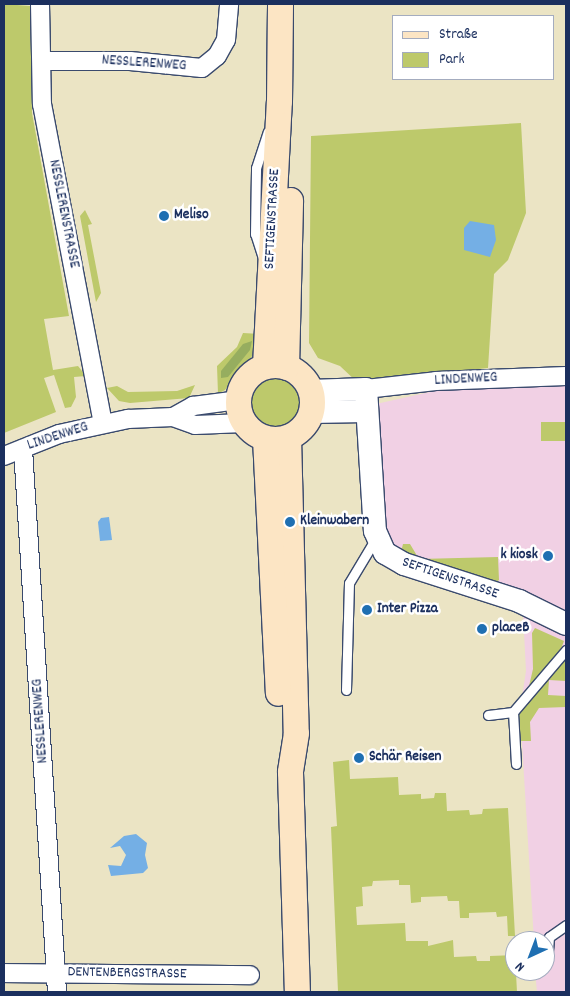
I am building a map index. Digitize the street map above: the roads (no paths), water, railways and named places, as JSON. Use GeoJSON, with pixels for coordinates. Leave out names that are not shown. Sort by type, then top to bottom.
{"type":"FeatureCollection","features":[{"type":"Feature","properties":{"kind":"main road","name":"SEFTIGENSTRASSE"},"geometry":{"type":"LineString","coordinates":[[276,366],[270,282],[279,101],[280,4]]}},
{"type":"Feature","properties":{"kind":"main road","name":"SEFTIGENSTRASSE"},"geometry":{"type":"LineString","coordinates":[[276,366],[291,168],[279,101]]}},
{"type":"Feature","properties":{"kind":"main road"},"geometry":{"type":"LineString","coordinates":[[276,366],[297,372],[310,402],[306,423],[276,437],[241,412],[246,379],[276,366]]}},
{"type":"Feature","properties":{"kind":"main road"},"geometry":{"type":"LineString","coordinates":[[276,437],[296,733],[290,772],[297,992]]}},
{"type":"Feature","properties":{"kind":"street","name":"NESSLERENSTRASSE"},"geometry":{"type":"LineString","coordinates":[[40,4],[42,104],[102,423]]}},
{"type":"Feature","properties":{"kind":"street","name":"NESSLERENWEG"},"geometry":{"type":"LineString","coordinates":[[42,61],[130,61],[202,68],[217,56],[226,40],[229,4]]}},
{"type":"Feature","properties":{"kind":"street","name":"LINDENWEG"},"geometry":{"type":"LineString","coordinates":[[310,402],[366,400],[436,381],[566,376]]}},
{"type":"Feature","properties":{"kind":"street"},"geometry":{"type":"LineString","coordinates":[[366,400],[377,537]]}},
{"type":"Feature","properties":{"kind":"street","name":"LINDENWEG"},"geometry":{"type":"LineString","coordinates":[[173,417],[193,406],[241,412]]}},
{"type":"Feature","properties":{"kind":"street","name":"LINDENWEG"},"geometry":{"type":"LineString","coordinates":[[4,456],[59,434],[102,423],[173,417],[195,424],[241,412]]}},
{"type":"Feature","properties":{"kind":"street","name":"NESSLERENWEG"},"geometry":{"type":"LineString","coordinates":[[23,449],[57,992]]}},
{"type":"Feature","properties":{"kind":"street","name":"SEFTIGENSTRASSE"},"geometry":{"type":"LineString","coordinates":[[377,537],[382,549],[396,561],[519,602],[566,624]]}},
{"type":"Feature","properties":{"kind":"street","name":"DENTENBERGSTRASSE"},"geometry":{"type":"LineString","coordinates":[[4,973],[250,975]]}},
{"type":"Feature","properties":{"kind":"lane"},"geometry":{"type":"LineString","coordinates":[[346,690],[350,583],[377,537]]}},
{"type":"Feature","properties":{"kind":"lane"},"geometry":{"type":"LineString","coordinates":[[488,715],[513,712],[566,650]]}},
{"type":"Feature","properties":{"kind":"lane"},"geometry":{"type":"LineString","coordinates":[[513,712],[516,764]]}},
{"type":"Feature","properties":{"kind":"lane"},"geometry":{"type":"LineString","coordinates":[[555,933],[566,925]]}},
{"type":"Feature","properties":{"kind":"water"},"geometry":{"type":"Polygon","coordinates":[[[470,221],[494,225],[496,240],[490,257],[464,250],[464,228],[470,221]]]}},
{"type":"Feature","properties":{"kind":"water"},"geometry":{"type":"Polygon","coordinates":[[[109,517],[112,540],[100,541],[98,522],[101,518],[109,517]]]}},
{"type":"Feature","properties":{"kind":"water"},"geometry":{"type":"Polygon","coordinates":[[[136,834],[147,843],[145,855],[148,868],[143,873],[111,876],[108,865],[121,866],[126,855],[120,846],[110,848],[124,836],[136,834]]]}},
{"type":"Feature","properties":{"kind":"place","name":"Meliso"},"geometry":{"type":"Point","coordinates":[164,216]}},
{"type":"Feature","properties":{"kind":"place","name":"Kleinwabern"},"geometry":{"type":"Point","coordinates":[290,522]}},
{"type":"Feature","properties":{"kind":"place","name":"k kiosk"},"geometry":{"type":"Point","coordinates":[548,556]}},
{"type":"Feature","properties":{"kind":"place","name":"Inter Pizza"},"geometry":{"type":"Point","coordinates":[367,610]}},
{"type":"Feature","properties":{"kind":"place","name":"placeB"},"geometry":{"type":"Point","coordinates":[482,629]}},
{"type":"Feature","properties":{"kind":"place","name":"Schär Reisen"},"geometry":{"type":"Point","coordinates":[359,758]}}]}
